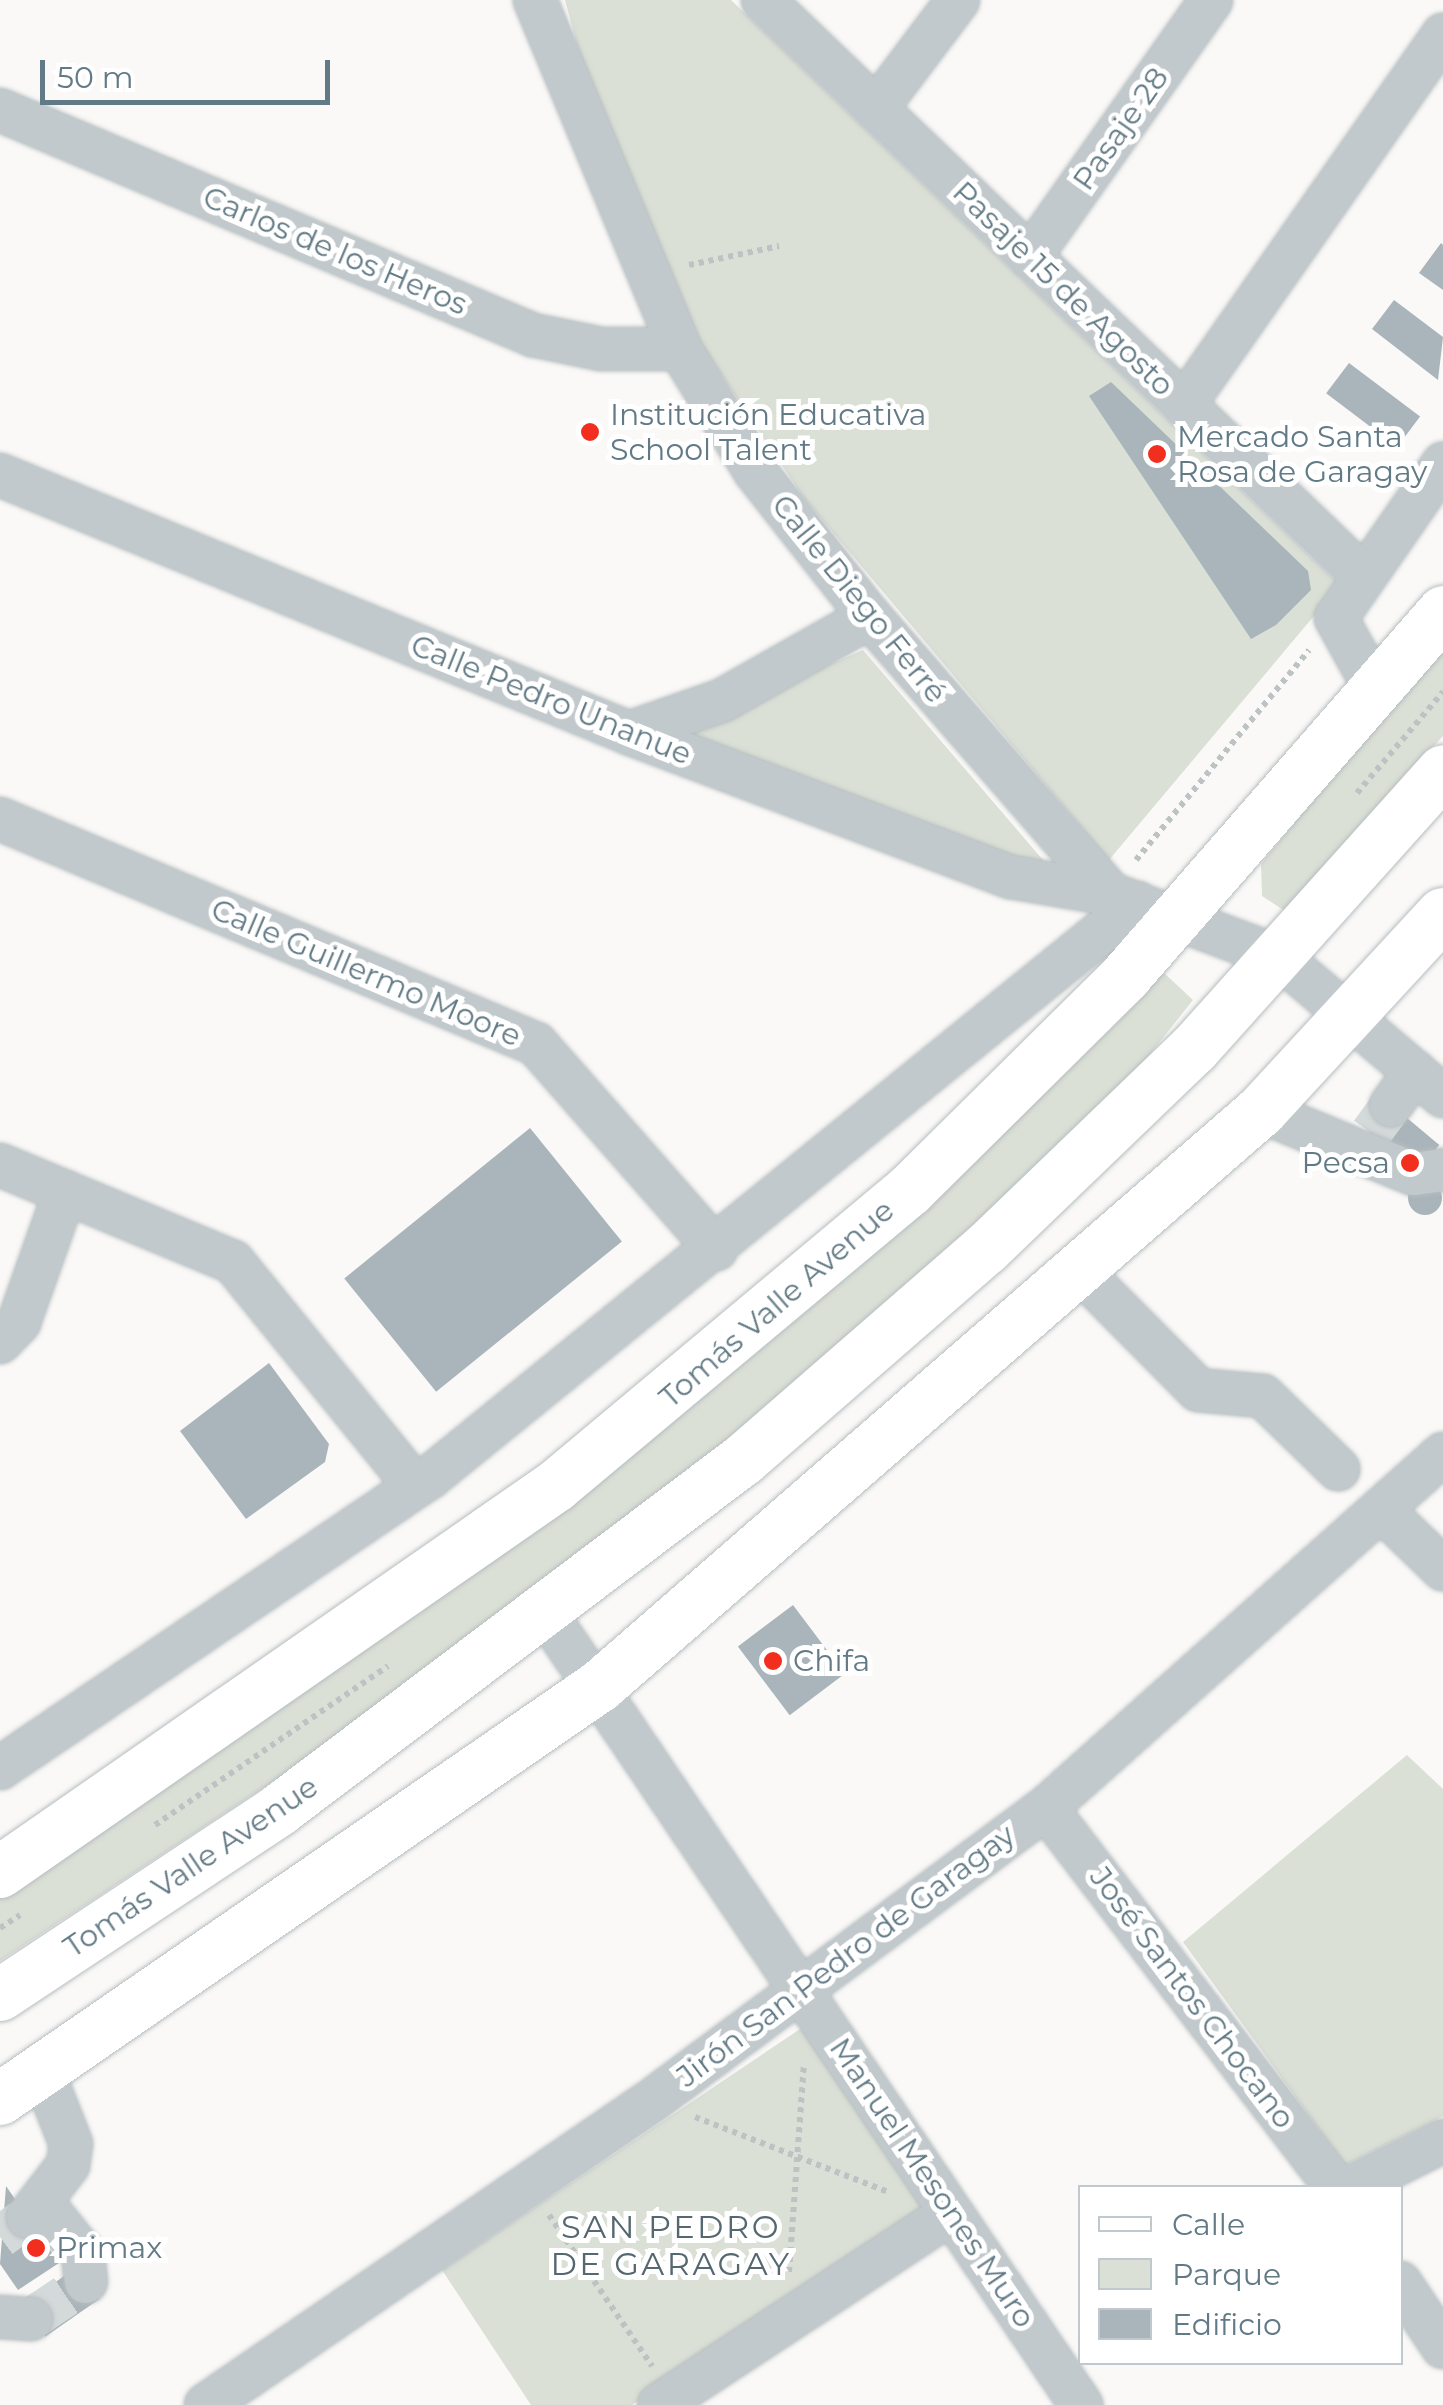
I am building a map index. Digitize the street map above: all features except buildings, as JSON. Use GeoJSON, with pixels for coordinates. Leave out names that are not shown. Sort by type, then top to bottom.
{"type":"FeatureCollection","features":[{"type":"Feature","properties":{"kind":"main road","name":"Tomás Valle Avenue"},"geometry":{"type":"LineString","coordinates":[[0,1872],[290,1678],[696,1377],[1004,1102],[1142,905],[1376,692],[1443,612]]}},
{"type":"Feature","properties":{"kind":"main road","name":"Tomás Valle Avenue"},"geometry":{"type":"LineString","coordinates":[[0,1995],[547,1614],[986,1249],[1279,957],[1443,771]]}},
{"type":"Feature","properties":{"kind":"main road"},"geometry":{"type":"LineString","coordinates":[[0,2099],[600,1686],[1261,1111],[1443,914]]}},
{"type":"Feature","properties":{"kind":"main road"},"geometry":{"type":"LineString","coordinates":[[107,1924],[154,1994]]}},
{"type":"Feature","properties":{"kind":"street","name":"Calle Diego Ferré"},"geometry":{"type":"LineString","coordinates":[[535,0],[644,275],[680,349],[755,471],[870,617],[1142,905],[1279,957],[1350,1017],[1396,1111]]}},
{"type":"Feature","properties":{"kind":"street","name":"Pasaje 15 de Agosto"},"geometry":{"type":"LineString","coordinates":[[762,0],[1364,577]]}},
{"type":"Feature","properties":{"kind":"street"},"geometry":{"type":"LineString","coordinates":[[876,109],[958,0]]}},
{"type":"Feature","properties":{"kind":"street","name":"Pasaje 28"},"geometry":{"type":"LineString","coordinates":[[1030,257],[1211,0]]}},
{"type":"Feature","properties":{"kind":"street"},"geometry":{"type":"LineString","coordinates":[[1184,405],[1443,35]]}},
{"type":"Feature","properties":{"kind":"street","name":"Carlos de los Heros"},"geometry":{"type":"LineString","coordinates":[[0,110],[533,335],[601,349],[680,349]]}},
{"type":"Feature","properties":{"kind":"street"},"geometry":{"type":"LineString","coordinates":[[1376,692],[1336,618],[1443,464]]}},
{"type":"Feature","properties":{"kind":"street","name":"Calle Pedro Unanue"},"geometry":{"type":"LineString","coordinates":[[0,475],[630,733],[1011,877],[1142,905]]}},
{"type":"Feature","properties":{"kind":"street"},"geometry":{"type":"LineString","coordinates":[[630,733],[723,700],[870,617]]}},
{"type":"Feature","properties":{"kind":"street","name":"Calle Guillermo Moore"},"geometry":{"type":"LineString","coordinates":[[0,819],[536,1044],[716,1250]]}},
{"type":"Feature","properties":{"kind":"street","name":"Tomás Valle Avenue"},"geometry":{"type":"LineString","coordinates":[[0,1768],[415,1486],[716,1250],[1142,905]]}},
{"type":"Feature","properties":{"kind":"street"},"geometry":{"type":"LineString","coordinates":[[1261,1111],[1396,1111],[1414,1174],[1443,1170]]}},
{"type":"Feature","properties":{"kind":"street"},"geometry":{"type":"LineString","coordinates":[[0,1165],[233,1262],[415,1486]]}},
{"type":"Feature","properties":{"kind":"street"},"geometry":{"type":"LineString","coordinates":[[0,1342],[19,1322],[64,1192]]}},
{"type":"Feature","properties":{"kind":"street"},"geometry":{"type":"LineString","coordinates":[[1079,1270],[1198,1390],[1263,1396],[1338,1469]]}},
{"type":"Feature","properties":{"kind":"street","name":"Jirón San Pedro de Garagay"},"geometry":{"type":"LineString","coordinates":[[206,2405],[654,2099],[814,2005],[1385,1513],[1443,1454]]}},
{"type":"Feature","properties":{"kind":"street"},"geometry":{"type":"LineString","coordinates":[[1385,1513],[1443,1569]]}},
{"type":"Feature","properties":{"kind":"street","name":"Manuel Mesones Muro"},"geometry":{"type":"LineString","coordinates":[[547,1614],[600,1686],[814,2005],[939,2200],[1082,2405]]}},
{"type":"Feature","properties":{"kind":"street","name":"José Santos Chocano"},"geometry":{"type":"LineString","coordinates":[[1046,1808],[1335,2185]]}},
{"type":"Feature","properties":{"kind":"street"},"geometry":{"type":"LineString","coordinates":[[42,2070],[71,2144],[36,2210],[83,2254],[86,2282]]}},
{"type":"Feature","properties":{"kind":"street"},"geometry":{"type":"LineString","coordinates":[[1354,2185],[1443,2142]]}},
{"type":"Feature","properties":{"kind":"street"},"geometry":{"type":"LineString","coordinates":[[688,2395],[939,2200]]}},
{"type":"Feature","properties":{"kind":"street"},"geometry":{"type":"LineString","coordinates":[[1403,2287],[1443,2347]]}},
{"type":"Feature","properties":{"kind":"path"},"geometry":{"type":"LineString","coordinates":[[644,275],[779,246]]}},
{"type":"Feature","properties":{"kind":"path"},"geometry":{"type":"LineString","coordinates":[[1142,905],[1336,618]]}},
{"type":"Feature","properties":{"kind":"path"},"geometry":{"type":"LineString","coordinates":[[785,2321],[806,2040],[814,2005]]}},
{"type":"Feature","properties":{"kind":"path"},"geometry":{"type":"LineString","coordinates":[[654,2099],[796,2162],[910,2199],[939,2200]]}},
{"type":"Feature","properties":{"kind":"path"},"geometry":{"type":"LineString","coordinates":[[528,2184],[688,2395]]}},
{"type":"Feature","properties":{"kind":"green space"},"geometry":{"type":"Polygon","coordinates":[[[565,0],[731,0],[1340,585],[1109,860],[804,498],[696,337],[587,83],[565,0]]]}},
{"type":"Feature","properties":{"kind":"green space"},"geometry":{"type":"Polygon","coordinates":[[[1443,640],[1443,736],[1285,911],[1262,896],[1261,864],[1443,640]]]}},
{"type":"Feature","properties":{"kind":"green space"},"geometry":{"type":"Polygon","coordinates":[[[863,650],[1061,881],[661,737],[863,650]]]}},
{"type":"Feature","properties":{"kind":"green space"},"geometry":{"type":"Polygon","coordinates":[[[1163,972],[1193,1000],[1120,1092],[695,1475],[415,1688],[0,1961],[0,1891],[422,1602],[1163,972]]]}},
{"type":"Feature","properties":{"kind":"green space"},"geometry":{"type":"Polygon","coordinates":[[[1407,1755],[1443,1789],[1443,2116],[1345,2165],[1183,1942],[1407,1755]]]}},
{"type":"Feature","properties":{"kind":"green space"},"geometry":{"type":"Polygon","coordinates":[[[806,2025],[927,2207],[632,2405],[531,2405],[442,2270],[806,2025]]]}},
{"type":"Feature","properties":{"kind":"tunnel"},"geometry":{"type":"LineString","coordinates":[[1371,1133],[1391,1105]]}},
{"type":"Feature","properties":{"kind":"tunnel"},"geometry":{"type":"LineString","coordinates":[[0,2237],[28,2217]]}},
{"type":"Feature","properties":{"kind":"tunnel"},"geometry":{"type":"LineString","coordinates":[[31,2319],[86,2282]]}},
{"type":"Feature","properties":{"kind":"place","name":"Institución Educativa School Talent"},"geometry":{"type":"Point","coordinates":[590,432]}},
{"type":"Feature","properties":{"kind":"place","name":"Mercado Santa Rosa de Garagay"},"geometry":{"type":"Point","coordinates":[1157,454]}},
{"type":"Feature","properties":{"kind":"place","name":"Pecsa"},"geometry":{"type":"Point","coordinates":[1410,1163]}},
{"type":"Feature","properties":{"kind":"place","name":"Chifa"},"geometry":{"type":"Point","coordinates":[773,1661]}},
{"type":"Feature","properties":{"kind":"place","name":"Primax"},"geometry":{"type":"Point","coordinates":[36,2248]}},
{"type":"Feature","properties":{"kind":"district","name":"SAN PEDRO DE GARAGAY"},"geometry":{"type":"Point","coordinates":[671,2246]}}]}
